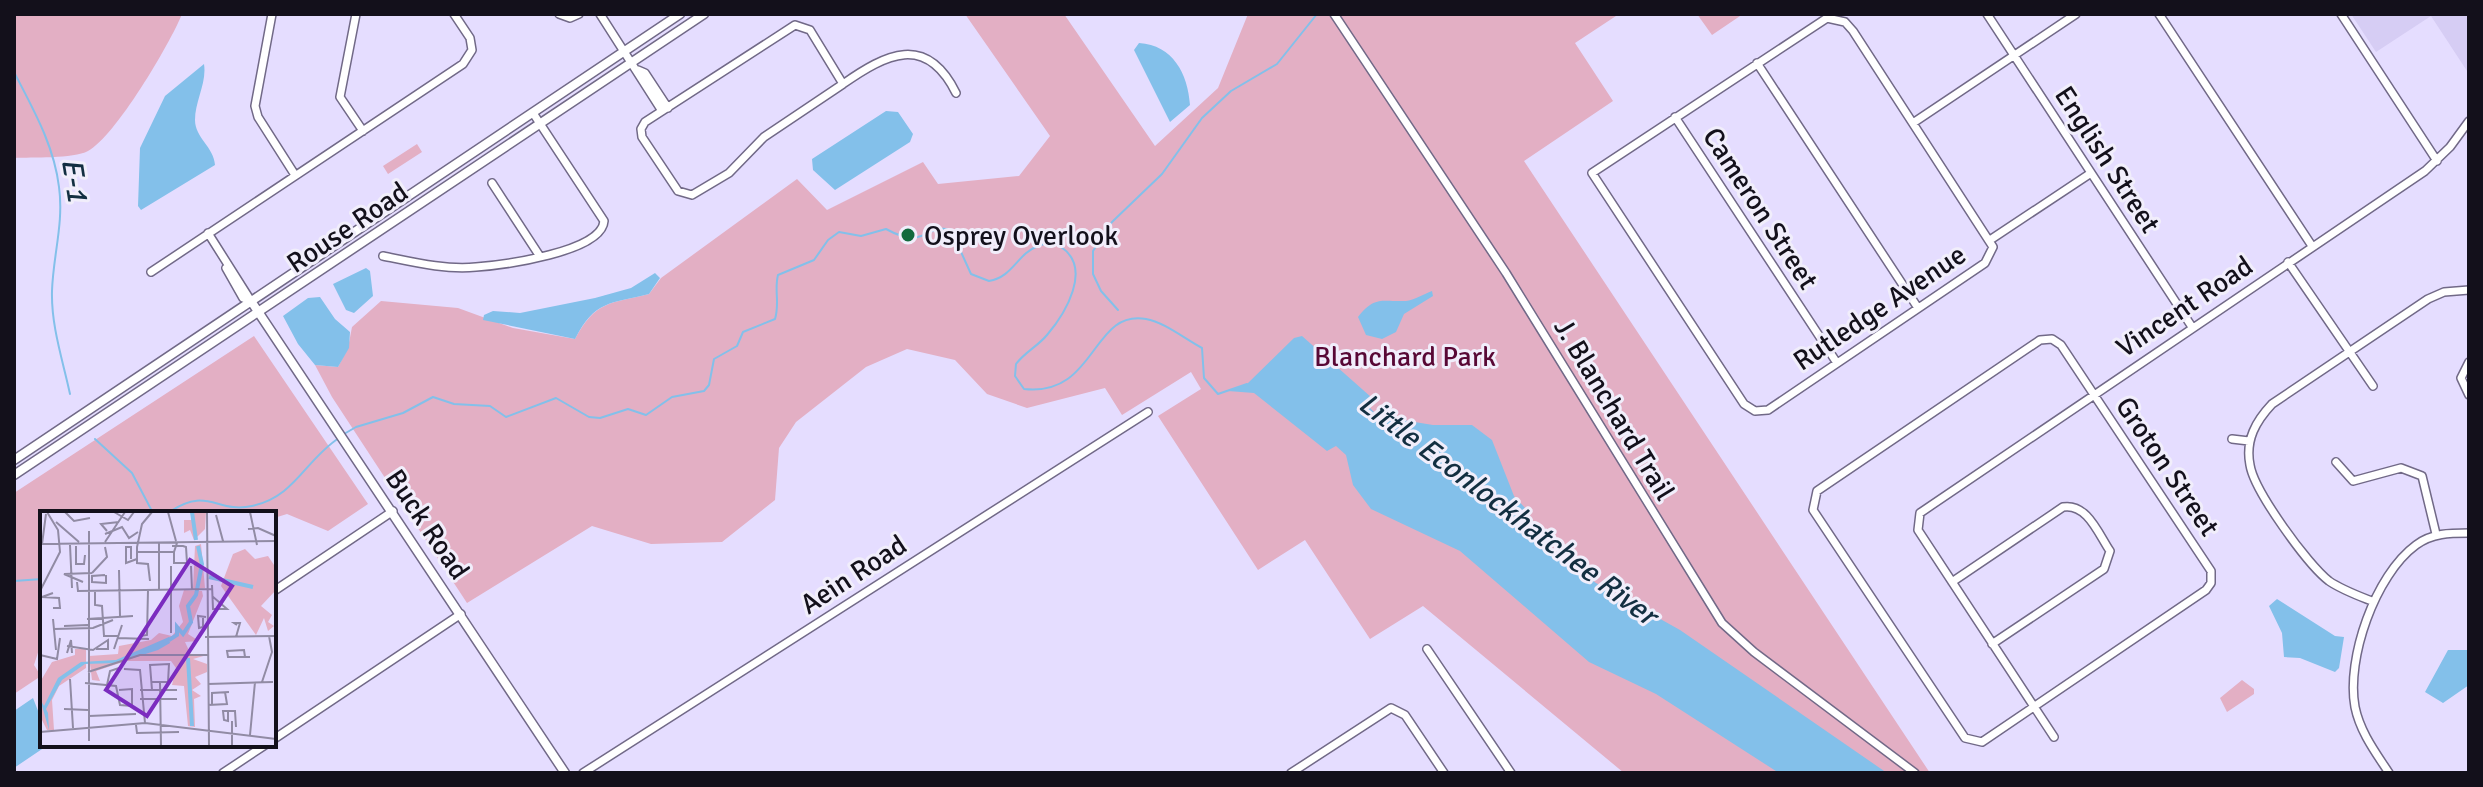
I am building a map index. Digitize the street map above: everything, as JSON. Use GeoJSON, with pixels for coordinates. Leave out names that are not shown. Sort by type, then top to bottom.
{"type":"FeatureCollection","features":[{"type":"Feature","properties":{"kind":"street"},"geometry":{"type":"LineString","coordinates":[[272,14],[255,106],[258,117],[295,175]]}},
{"type":"Feature","properties":{"kind":"street"},"geometry":{"type":"LineString","coordinates":[[356,14],[340,97],[363,131]]}},
{"type":"Feature","properties":{"kind":"street"},"geometry":{"type":"LineString","coordinates":[[151,272],[470,57],[470,38],[454,14]]}},
{"type":"Feature","properties":{"kind":"street"},"geometry":{"type":"LineString","coordinates":[[559,14],[570,18],[579,14]]}},
{"type":"Feature","properties":{"kind":"street"},"geometry":{"type":"LineString","coordinates":[[600,14],[665,109]]}},
{"type":"Feature","properties":{"kind":"street","name":"Rouse Road"},"geometry":{"type":"LineString","coordinates":[[14,460],[680,14]]}},
{"type":"Feature","properties":{"kind":"street","name":"Rouse Road"},"geometry":{"type":"LineString","coordinates":[[14,475],[540,124],[635,66],[704,14]]}},
{"type":"Feature","properties":{"kind":"street","name":"J. Blanchard Trail"},"geometry":{"type":"LineString","coordinates":[[1334,14],[1506,273],[1722,623],[1754,652],[1915,773]]}},
{"type":"Feature","properties":{"kind":"street","name":"English Street"},"geometry":{"type":"LineString","coordinates":[[1987,14],[2192,327]]}},
{"type":"Feature","properties":{"kind":"street"},"geometry":{"type":"LineString","coordinates":[[1913,123],[2076,14]]}},
{"type":"Feature","properties":{"kind":"street"},"geometry":{"type":"LineString","coordinates":[[2159,14],[2312,246]]}},
{"type":"Feature","properties":{"kind":"street"},"geometry":{"type":"LineString","coordinates":[[2341,14],[2437,161]]}},
{"type":"Feature","properties":{"kind":"street"},"geometry":{"type":"LineString","coordinates":[[1675,117],[1817,22],[1836,18],[1853,31],[1990,240]]}},
{"type":"Feature","properties":{"kind":"street"},"geometry":{"type":"LineString","coordinates":[[843,84],[810,30],[795,25],[645,122],[641,129],[642,137],[678,191],[692,195],[729,173],[764,137],[843,84],[874,63],[891,55],[911,54],[938,66],[956,93]]}},
{"type":"Feature","properties":{"kind":"street"},"geometry":{"type":"LineString","coordinates":[[1757,63],[1918,308]]}},
{"type":"Feature","properties":{"kind":"street"},"geometry":{"type":"LineString","coordinates":[[383,256],[430,266],[476,268],[581,247],[598,237],[604,221],[533,113]]}},
{"type":"Feature","properties":{"kind":"street","name":"Rutledge Avenue"},"geometry":{"type":"LineString","coordinates":[[1675,117],[1592,173],[1744,404],[1755,411],[1768,410],[1985,263],[1993,247],[1990,240],[2091,173]]}},
{"type":"Feature","properties":{"kind":"street","name":"Cameron Street"},"geometry":{"type":"LineString","coordinates":[[1675,117],[1837,363]]}},
{"type":"Feature","properties":{"kind":"street","name":"Vincent Road"},"geometry":{"type":"LineString","coordinates":[[1952,582],[1918,530],[1916,520],[1920,513],[2437,161],[2469,121]]}},
{"type":"Feature","properties":{"kind":"street"},"geometry":{"type":"LineString","coordinates":[[492,183],[539,255]]}},
{"type":"Feature","properties":{"kind":"street","name":"Buck Road"},"geometry":{"type":"LineString","coordinates":[[208,233],[232,275],[330,416],[565,773]]}},
{"type":"Feature","properties":{"kind":"street"},"geometry":{"type":"LineString","coordinates":[[2288,262],[2373,386]]}},
{"type":"Feature","properties":{"kind":"street"},"geometry":{"type":"LineString","coordinates":[[2374,602],[2331,582],[2303,554],[2256,483],[2250,465],[2249,441],[2261,416],[2272,404],[2428,299],[2444,292],[2469,290]]}},
{"type":"Feature","properties":{"kind":"street","name":"Groton Street"},"geometry":{"type":"LineString","coordinates":[[2052,339],[2061,345],[2094,394],[2211,571],[2211,583],[2206,590],[2035,707],[1982,742],[1974,743],[1965,738],[1813,510],[1813,501],[1817,491],[2040,340],[2052,339]]}},
{"type":"Feature","properties":{"kind":"street"},"geometry":{"type":"LineString","coordinates":[[2469,362],[2461,378],[2469,395]]}},
{"type":"Feature","properties":{"kind":"street","name":"Aein Road"},"geometry":{"type":"LineString","coordinates":[[583,773],[1148,412]]}},
{"type":"Feature","properties":{"kind":"street"},"geometry":{"type":"LineString","coordinates":[[2232,439],[2249,441]]}},
{"type":"Feature","properties":{"kind":"street"},"geometry":{"type":"LineString","coordinates":[[2336,462],[2353,481],[2401,468],[2422,476],[2436,534]]}},
{"type":"Feature","properties":{"kind":"street"},"geometry":{"type":"LineString","coordinates":[[1992,644],[2104,569],[2110,551],[2083,510],[2073,505],[2063,507],[1952,582],[1992,644],[2054,737]]}},
{"type":"Feature","properties":{"kind":"street"},"geometry":{"type":"LineString","coordinates":[[276,590],[393,511]]}},
{"type":"Feature","properties":{"kind":"street"},"geometry":{"type":"LineString","coordinates":[[2389,773],[2362,729],[2353,688],[2362,635],[2374,602],[2406,553],[2436,534],[2469,533]]}},
{"type":"Feature","properties":{"kind":"street"},"geometry":{"type":"LineString","coordinates":[[276,738],[461,614]]}},
{"type":"Feature","properties":{"kind":"street"},"geometry":{"type":"LineString","coordinates":[[1427,649],[1511,773]]}},
{"type":"Feature","properties":{"kind":"street"},"geometry":{"type":"LineString","coordinates":[[1291,773],[1391,708],[1405,715],[1444,773]]}},
{"type":"Feature","properties":{"kind":"street"},"geometry":{"type":"LineString","coordinates":[[223,773],[262,747]]}},
{"type":"Feature","properties":{"kind":"shaded area"},"geometry":{"type":"Polygon","coordinates":[[[2351,14],[2469,14],[2469,74],[2431,16],[2376,52],[2351,14]]]}},
{"type":"Feature","properties":{"kind":"green space"},"geometry":{"type":"Polygon","coordinates":[[[14,14],[182,14],[141,88],[99,142],[81,154],[14,158],[14,14]]]}},
{"type":"Feature","properties":{"kind":"green space","name":"Blanchard Park"},"geometry":{"type":"Polygon","coordinates":[[[965,14],[1064,14],[1155,146],[1218,88],[1248,14],[1619,14],[1575,43],[1613,101],[1524,161],[1930,773],[1624,773],[1423,606],[1370,639],[1305,540],[1258,570],[1158,416],[1201,389],[1191,372],[1122,415],[1105,388],[1027,408],[987,394],[955,360],[907,349],[866,367],[796,422],[779,448],[775,500],[722,542],[651,544],[592,526],[467,603],[332,397],[315,365],[338,367],[348,348],[352,327],[381,301],[458,308],[513,328],[575,339],[597,310],[614,302],[649,294],[661,278],[797,179],[827,210],[923,162],[938,184],[1019,176],[1050,136],[965,14]]]}},
{"type":"Feature","properties":{"kind":"green space"},"geometry":{"type":"Polygon","coordinates":[[[1697,14],[1743,14],[1712,35],[1697,14]]]}},
{"type":"Feature","properties":{"kind":"green space"},"geometry":{"type":"Polygon","coordinates":[[[417,144],[422,152],[388,174],[383,166],[417,144]]]}},
{"type":"Feature","properties":{"kind":"green space"},"geometry":{"type":"Polygon","coordinates":[[[254,336],[368,504],[328,531],[287,514],[276,517],[276,511],[40,511],[40,646],[34,665],[40,677],[14,694],[14,493],[254,336]]]}},
{"type":"Feature","properties":{"kind":"green space"},"geometry":{"type":"Polygon","coordinates":[[[2242,680],[2254,689],[2254,694],[2227,712],[2220,698],[2242,680]]]}},
{"type":"Feature","properties":{"kind":"water"},"geometry":{"type":"Polygon","coordinates":[[[1139,43],[1151,45],[1170,55],[1182,72],[1190,105],[1170,122],[1134,50],[1139,43]]]}},
{"type":"Feature","properties":{"kind":"water"},"geometry":{"type":"Polygon","coordinates":[[[204,64],[195,120],[215,165],[141,210],[138,206],[140,148],[165,96],[204,64]]]}},
{"type":"Feature","properties":{"kind":"water"},"geometry":{"type":"Polygon","coordinates":[[[886,111],[898,112],[913,134],[910,142],[835,190],[813,170],[812,159],[886,111]]]}},
{"type":"Feature","properties":{"kind":"water"},"geometry":{"type":"Polygon","coordinates":[[[366,268],[370,271],[373,296],[354,313],[346,310],[333,284],[366,268]]]}},
{"type":"Feature","properties":{"kind":"water"},"geometry":{"type":"Polygon","coordinates":[[[655,273],[660,278],[649,294],[614,302],[597,310],[575,339],[483,320],[484,315],[493,311],[520,313],[595,298],[631,288],[655,273]]]}},
{"type":"Feature","properties":{"kind":"water"},"geometry":{"type":"Polygon","coordinates":[[[1432,291],[1433,296],[1404,314],[1396,332],[1382,339],[1366,335],[1358,317],[1369,305],[1380,301],[1409,300],[1432,291]]]}},
{"type":"Feature","properties":{"kind":"water"},"geometry":{"type":"Polygon","coordinates":[[[320,297],[335,319],[350,332],[349,348],[338,367],[315,365],[298,344],[283,316],[308,298],[320,297]]]}},
{"type":"Feature","properties":{"kind":"water"},"geometry":{"type":"Polygon","coordinates":[[[1302,336],[1371,397],[1368,406],[1378,416],[1433,425],[1472,425],[1492,440],[1514,496],[1526,509],[1548,546],[1596,583],[1680,630],[1887,773],[1779,773],[1656,694],[1589,662],[1460,551],[1371,509],[1353,485],[1346,455],[1336,446],[1327,451],[1254,393],[1228,391],[1247,384],[1294,338],[1302,336]]]}},
{"type":"Feature","properties":{"kind":"water"},"geometry":{"type":"Polygon","coordinates":[[[2277,599],[2335,636],[2344,637],[2339,668],[2335,672],[2300,658],[2284,657],[2282,633],[2269,606],[2277,599]]]}},
{"type":"Feature","properties":{"kind":"water"},"geometry":{"type":"Polygon","coordinates":[[[2448,650],[2469,650],[2469,685],[2443,703],[2425,692],[2448,650]]]}},
{"type":"Feature","properties":{"kind":"water"},"geometry":{"type":"Polygon","coordinates":[[[33,698],[40,716],[40,747],[45,747],[14,768],[14,711],[33,698]]]}},
{"type":"Feature","properties":{"kind":"waterway"},"geometry":{"type":"LineString","coordinates":[[1118,310],[1101,291],[1093,274],[1093,251],[1112,222],[1162,174],[1202,118],[1231,91],[1277,64],[1317,14]]}},
{"type":"Feature","properties":{"kind":"waterway","name":"E-1"},"geometry":{"type":"LineString","coordinates":[[14,72],[42,128],[53,157],[59,187],[60,214],[52,304],[70,394]]}},
{"type":"Feature","properties":{"kind":"waterway","name":"Little Econlockhatchee River"},"geometry":{"type":"LineString","coordinates":[[344,434],[356,427],[403,413],[433,397],[454,404],[490,406],[506,417],[556,398],[589,417],[600,418],[628,409],[646,415],[672,397],[704,391],[709,385],[714,359],[737,346],[743,332],[775,319],[778,275],[814,260],[828,240],[839,232],[861,236],[886,229],[909,237],[936,230],[951,230],[971,274],[989,281],[1004,275],[1025,254],[1041,245],[1059,246],[1070,256],[1075,267],[1075,279],[1068,303],[1047,335],[1016,364],[1015,376],[1024,389],[1048,388],[1066,380],[1114,327],[1128,319],[1153,321],[1202,348],[1204,378],[1218,394],[1247,384]]}},
{"type":"Feature","properties":{"kind":"waterway","name":"Little Econlockhatchee River"},"geometry":{"type":"LineString","coordinates":[[172,511],[193,501],[229,507],[252,506],[267,501],[279,495],[339,438]]}},
{"type":"Feature","properties":{"kind":"waterway","name":"E-1"},"geometry":{"type":"LineString","coordinates":[[95,439],[132,473],[152,511]]}},
{"type":"Feature","properties":{"kind":"waterway","name":"Little Econlockhatchee River"},"geometry":{"type":"LineString","coordinates":[[14,581],[40,579]]}},
{"type":"Feature","properties":{"kind":"place","name":"Osprey Overlook"},"geometry":{"type":"Point","coordinates":[908,235]}}]}
